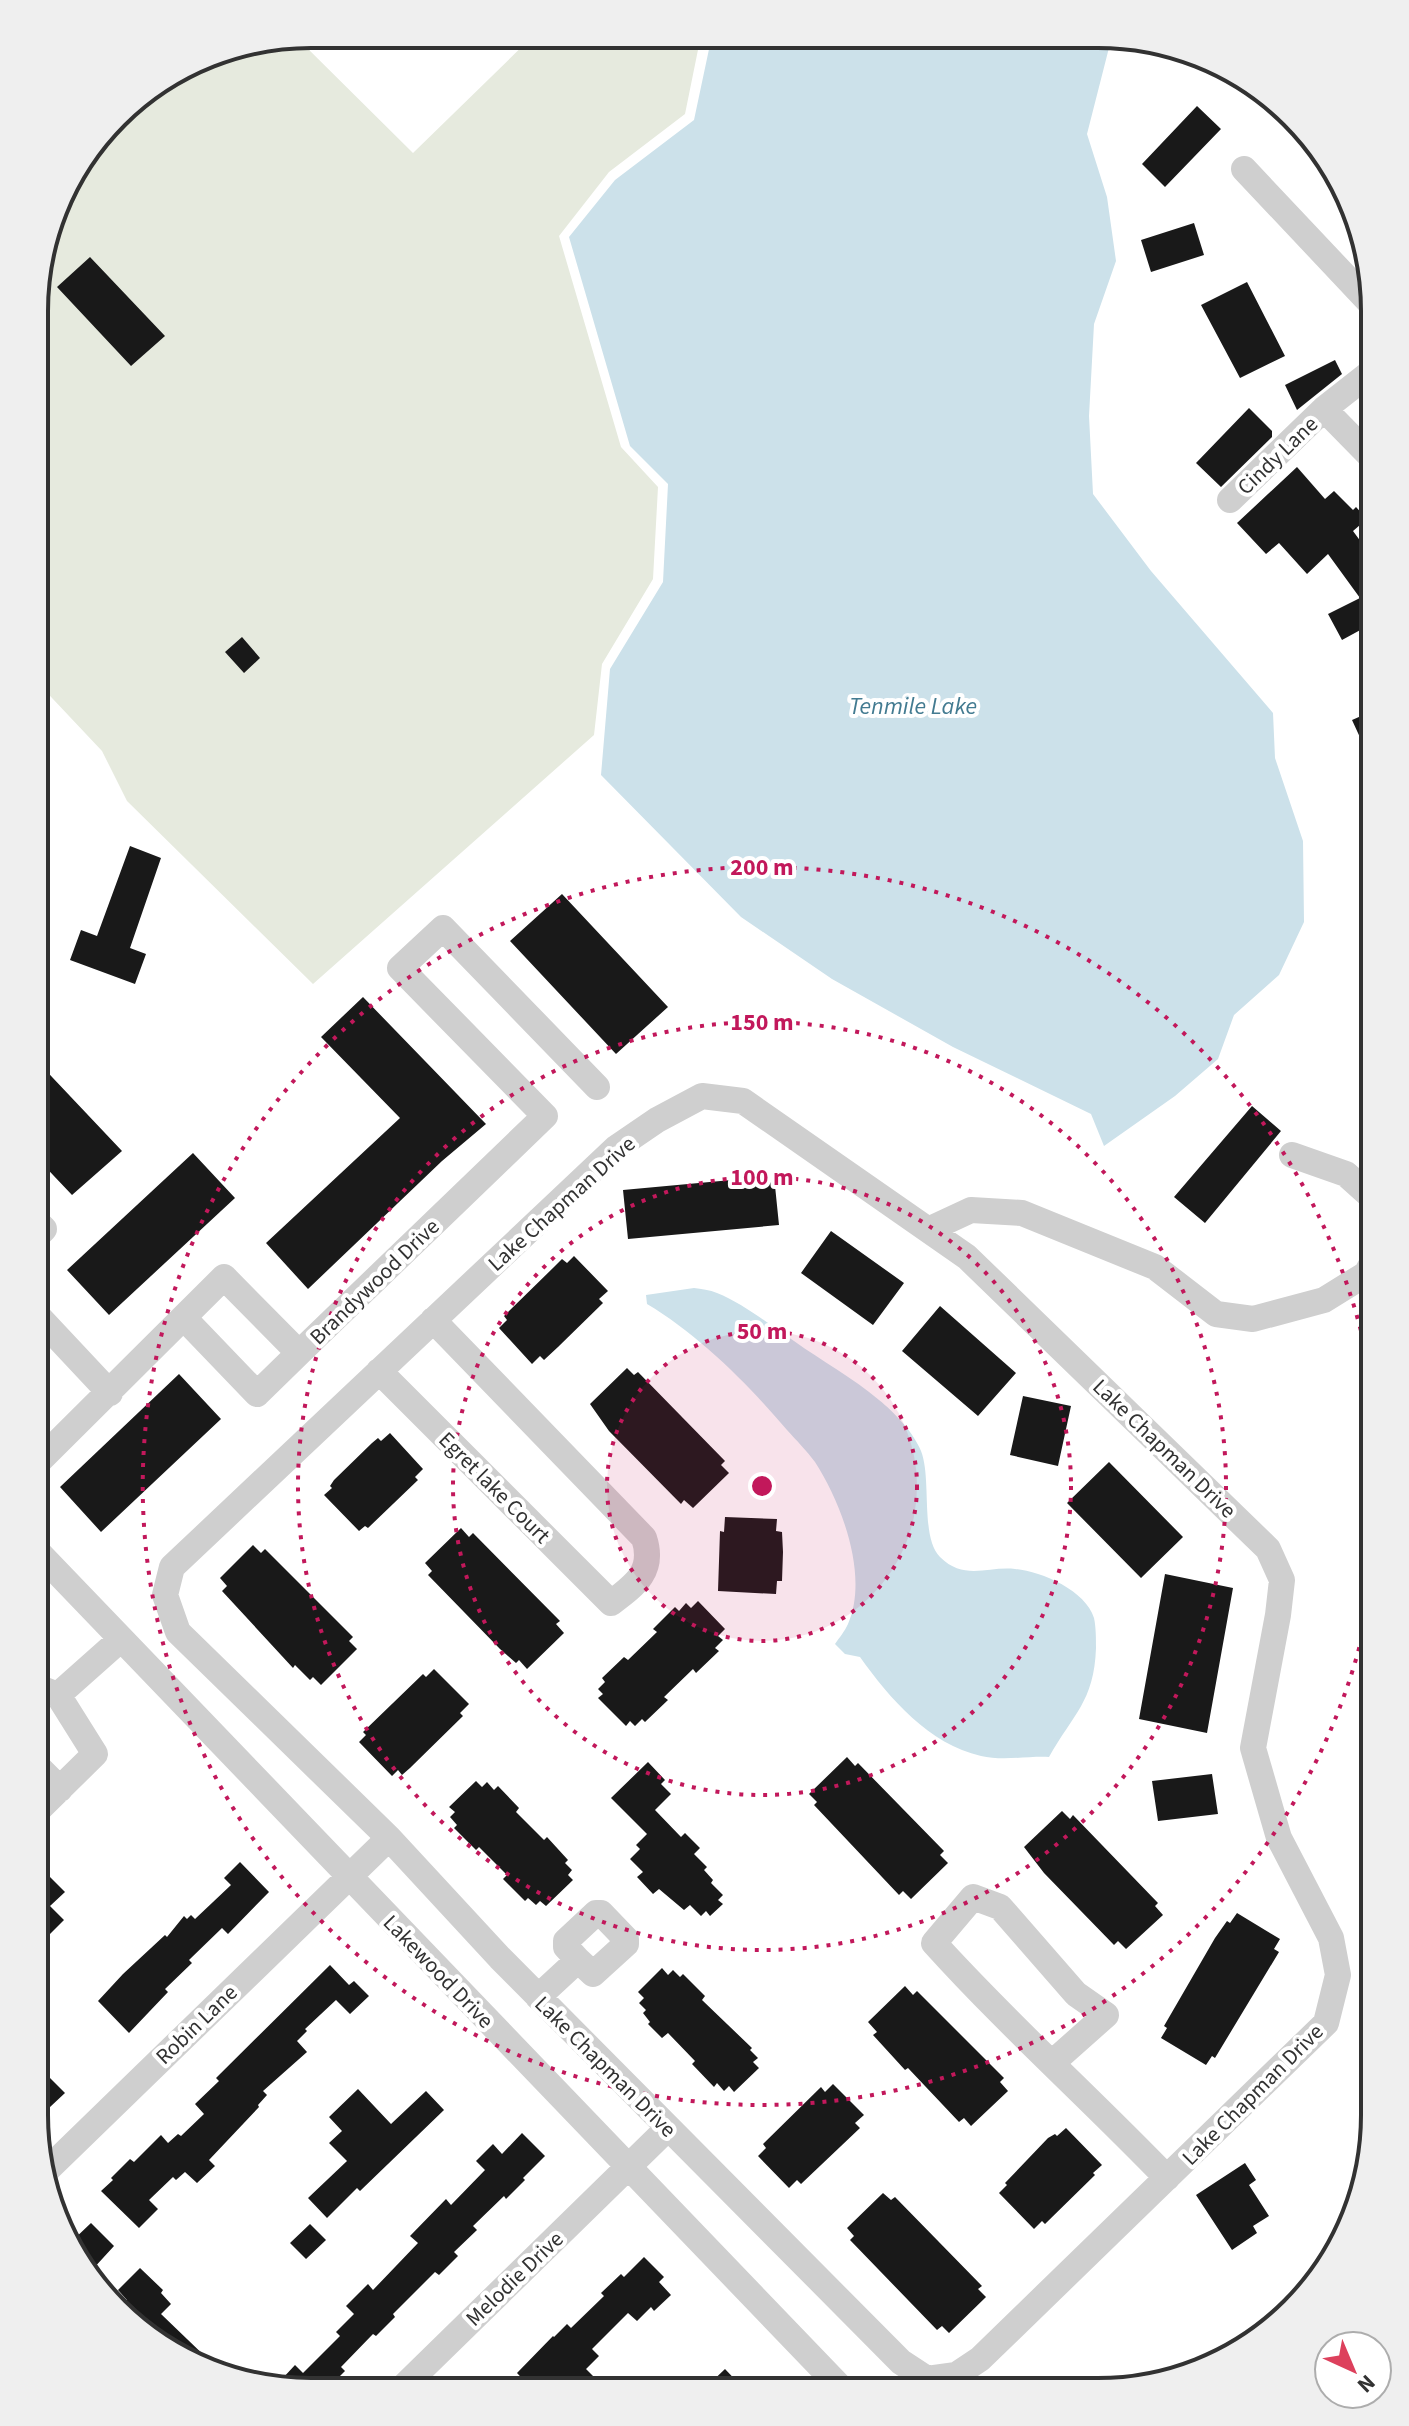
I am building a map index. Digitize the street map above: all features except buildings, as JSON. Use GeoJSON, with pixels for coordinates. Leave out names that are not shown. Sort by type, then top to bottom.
{"type":"FeatureCollection","features":[{"type":"Feature","properties":{"kind":"street"},"geometry":{"type":"LineString","coordinates":[[1244,169],[1360,292]]}},
{"type":"Feature","properties":{"kind":"street","name":"Cindy Lane"},"geometry":{"type":"LineString","coordinates":[[1230,500],[1324,409],[1361,380]]}},
{"type":"Feature","properties":{"kind":"street","name":"Cindy Lane"},"geometry":{"type":"LineString","coordinates":[[1324,409],[1361,447]]}},
{"type":"Feature","properties":{"kind":"street","name":"Brandywood Drive"},"geometry":{"type":"LineString","coordinates":[[48,1453],[224,1277],[299,1353],[545,1116],[400,968],[443,928],[597,1087]]}},
{"type":"Feature","properties":{"kind":"street","name":"Lake Chapman Drive"},"geometry":{"type":"LineString","coordinates":[[925,2378],[901,2362],[538,1997],[389,1838],[178,1632],[165,1595],[172,1567],[616,1148],[657,1120],[702,1096],[743,1101],[979,1268],[1268,1549],[1282,1580],[1253,1748],[1279,1838],[1331,1938],[1338,1975],[1326,2023],[980,2359],[956,2375],[934,2378]]}},
{"type":"Feature","properties":{"kind":"street"},"geometry":{"type":"LineString","coordinates":[[1292,1155],[1346,1174],[1361,1187]]}},
{"type":"Feature","properties":{"kind":"street"},"geometry":{"type":"LineString","coordinates":[[928,1230],[971,1210],[1022,1213],[1155,1267],[1216,1314],[1253,1319],[1324,1300],[1360,1277]]}},
{"type":"Feature","properties":{"kind":"street"},"geometry":{"type":"LineString","coordinates":[[184,1318],[257,1394],[299,1353]]}},
{"type":"Feature","properties":{"kind":"street","name":"Egret lake Court"},"geometry":{"type":"LineString","coordinates":[[379,1371],[611,1603],[632,1587],[645,1570],[648,1551],[644,1538],[433,1320]]}},
{"type":"Feature","properties":{"kind":"street"},"geometry":{"type":"LineString","coordinates":[[48,1327],[110,1393]]}},
{"type":"Feature","properties":{"kind":"street","name":"Lakewood Drive"},"geometry":{"type":"LineString","coordinates":[[48,1563],[831,2378]]}},
{"type":"Feature","properties":{"kind":"street"},"geometry":{"type":"LineString","coordinates":[[48,1689],[121,1639]]}},
{"type":"Feature","properties":{"kind":"street"},"geometry":{"type":"LineString","coordinates":[[48,1693],[95,1754],[48,1801]]}},
{"type":"Feature","properties":{"kind":"street"},"geometry":{"type":"LineString","coordinates":[[48,1777],[60,1789]]}},
{"type":"Feature","properties":{"kind":"street","name":"Robin Lane"},"geometry":{"type":"LineString","coordinates":[[53,2164],[389,1838]]}},
{"type":"Feature","properties":{"kind":"street"},"geometry":{"type":"LineString","coordinates":[[1052,2063],[1106,2015],[1076,1994],[1000,1907],[973,1897],[934,1943],[977,1991],[1167,2178]]}},
{"type":"Feature","properties":{"kind":"street"},"geometry":{"type":"LineString","coordinates":[[538,1997],[578,1960]]}},
{"type":"Feature","properties":{"kind":"street","name":"Melodie Drive"},"geometry":{"type":"LineString","coordinates":[[412,2378],[668,2128]]}},
{"type":"Feature","properties":{"kind":"shaded area"},"geometry":{"type":"Polygon","coordinates":[[[307,48],[413,153],[521,48],[698,48],[685,114],[609,172],[559,236],[621,447],[658,487],[653,579],[602,664],[594,735],[313,984],[127,801],[102,751],[48,694],[50,276],[62,226],[75,194],[113,137],[137,113],[165,92],[194,75],[226,62],[276,50],[307,48]]]}},
{"type":"Feature","properties":{"kind":"water","name":"Tenmile Lake"},"geometry":{"type":"Polygon","coordinates":[[[709,48],[1109,49],[1087,134],[1107,197],[1116,261],[1094,324],[1089,416],[1093,494],[1151,571],[1273,713],[1275,758],[1303,841],[1304,922],[1279,975],[1234,1015],[1218,1059],[1175,1096],[1104,1146],[1091,1114],[953,1047],[832,979],[741,917],[601,775],[610,669],[663,582],[668,484],[630,446],[569,237],[615,180],[694,120],[709,48]]]}},
{"type":"Feature","properties":{"kind":"water"},"geometry":{"type":"Polygon","coordinates":[[[694,1288],[717,1293],[747,1309],[859,1384],[897,1417],[921,1451],[930,1536],[940,1557],[967,1571],[1015,1569],[1049,1578],[1072,1591],[1089,1608],[1094,1618],[1096,1637],[1091,1682],[1081,1707],[1049,1757],[981,1756],[944,1741],[898,1704],[860,1657],[845,1654],[835,1644],[848,1624],[856,1584],[850,1541],[843,1519],[815,1462],[772,1413],[704,1345],[647,1304],[646,1295],[694,1288]]]}}]}
